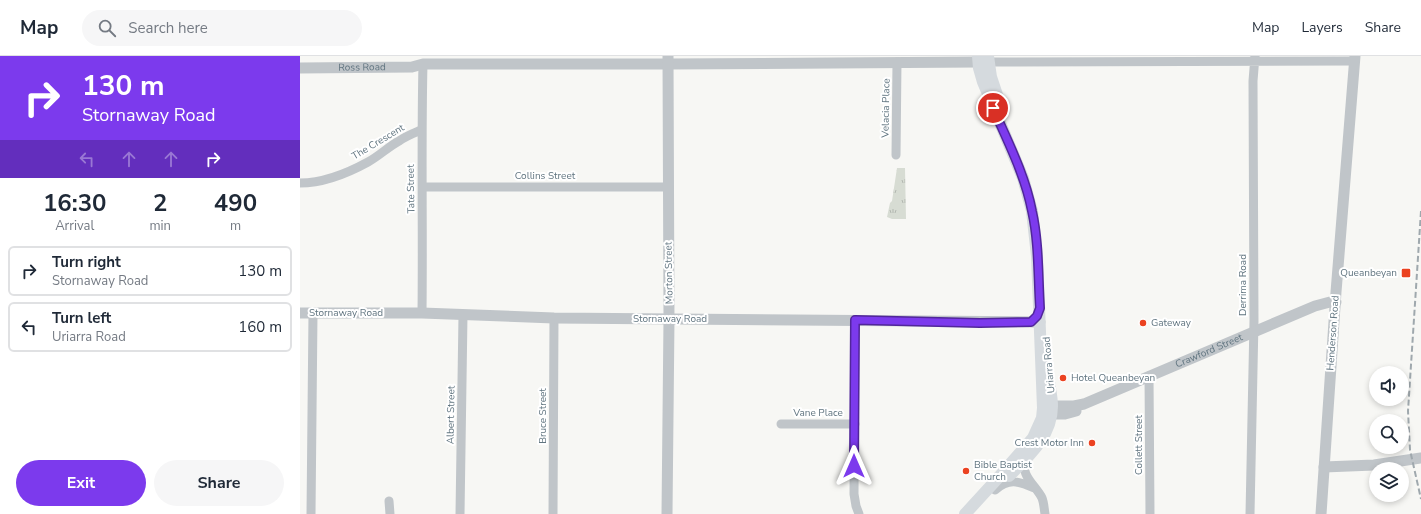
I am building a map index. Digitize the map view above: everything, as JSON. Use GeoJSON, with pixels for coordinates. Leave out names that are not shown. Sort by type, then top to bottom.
{"type":"FeatureCollection","features":[{"type":"Feature","properties":{"kind":"main road","name":"Uriarra Road"},"geometry":{"type":"LineString","coordinates":[[983,59],[1030,184],[1037,209],[1044,258],[1039,317],[1049,410]]}},
{"type":"Feature","properties":{"kind":"main road"},"geometry":{"type":"LineString","coordinates":[[975,514],[995,490],[1029,456],[1043,439],[1050,422],[1049,410]]}},
{"type":"Feature","properties":{"kind":"main road"},"geometry":{"type":"LineString","coordinates":[[965,514],[1033,438],[1049,410]]}},
{"type":"Feature","properties":{"kind":"street","name":"Derrima Road"},"geometry":{"type":"LineString","coordinates":[[1250,514],[1254,332],[1253,81],[1255,58]]}},
{"type":"Feature","properties":{"kind":"street","name":"Ross Road"},"geometry":{"type":"LineString","coordinates":[[300,68],[412,67],[423,64],[668,60],[897,62],[983,59],[1355,58]]}},
{"type":"Feature","properties":{"kind":"street","name":"Henderson Road"},"geometry":{"type":"LineString","coordinates":[[1321,514],[1355,58]]}},
{"type":"Feature","properties":{"kind":"street","name":"Ross Road"},"geometry":{"type":"LineString","coordinates":[[300,61],[413,60],[423,64]]}},
{"type":"Feature","properties":{"kind":"street","name":"Morton Street"},"geometry":{"type":"LineString","coordinates":[[668,60],[668,514]]}},
{"type":"Feature","properties":{"kind":"street","name":"Velacia Place"},"geometry":{"type":"LineString","coordinates":[[896,155],[897,62]]}},
{"type":"Feature","properties":{"kind":"street","name":"Tate Street"},"geometry":{"type":"LineString","coordinates":[[422,314],[423,187],[421,130],[423,64]]}},
{"type":"Feature","properties":{"kind":"street","name":"The Crescent"},"geometry":{"type":"LineString","coordinates":[[300,183],[307,183],[351,170],[369,161],[400,140],[421,130]]}},
{"type":"Feature","properties":{"kind":"street","name":"Collins Street"},"geometry":{"type":"LineString","coordinates":[[423,187],[668,187]]}},
{"type":"Feature","properties":{"kind":"street","name":"Crawford Street"},"geometry":{"type":"LineString","coordinates":[[1049,410],[1074,412],[1084,404],[1315,306],[1336,302]]}},
{"type":"Feature","properties":{"kind":"street","name":"Stornaway Road"},"geometry":{"type":"LineString","coordinates":[[300,313],[422,314],[554,318],[855,320],[980,323],[1039,317]]}},
{"type":"Feature","properties":{"kind":"street"},"geometry":{"type":"LineString","coordinates":[[311,514],[313,313]]}},
{"type":"Feature","properties":{"kind":"street","name":"Albert Street"},"geometry":{"type":"LineString","coordinates":[[460,514],[463,315]]}},
{"type":"Feature","properties":{"kind":"street","name":"Bruce Street"},"geometry":{"type":"LineString","coordinates":[[553,514],[554,318]]}},
{"type":"Feature","properties":{"kind":"street"},"geometry":{"type":"LineString","coordinates":[[855,320],[854,494],[859,514]]}},
{"type":"Feature","properties":{"kind":"street","name":"Collett Street"},"geometry":{"type":"LineString","coordinates":[[1149,376],[1150,514]]}},
{"type":"Feature","properties":{"kind":"street","name":"Vane Place"},"geometry":{"type":"LineString","coordinates":[[781,424],[855,424]]}},
{"type":"Feature","properties":{"kind":"street"},"geometry":{"type":"LineString","coordinates":[[1029,456],[1025,463],[1025,470],[1027,477],[1042,498],[1045,514]]}},
{"type":"Feature","properties":{"kind":"street"},"geometry":{"type":"LineString","coordinates":[[1324,467],[1374,465],[1421,458]]}},
{"type":"Feature","properties":{"kind":"street"},"geometry":{"type":"LineString","coordinates":[[995,490],[1004,484],[1013,481],[1023,483],[1034,488]]}},
{"type":"Feature","properties":{"kind":"street"},"geometry":{"type":"LineString","coordinates":[[389,501],[390,514]]}},
{"type":"Feature","properties":{"kind":"green space"},"geometry":{"type":"Polygon","coordinates":[[[897,168],[905,168],[906,219],[892,219],[887,217],[890,203],[892,201],[897,168]]]}},
{"type":"Feature","properties":{"kind":"railway"},"geometry":{"type":"LineString","coordinates":[[1421,211],[1408,411],[1410,450],[1421,499]]}},
{"type":"Feature","properties":{"kind":"place","name":"Queanbeyan"},"geometry":{"type":"Point","coordinates":[1406,273]}},
{"type":"Feature","properties":{"kind":"place","name":"Gateway"},"geometry":{"type":"Point","coordinates":[1143,323]}},
{"type":"Feature","properties":{"kind":"place","name":"Hotel Queanbeyan"},"geometry":{"type":"Point","coordinates":[1063,378]}},
{"type":"Feature","properties":{"kind":"place","name":"Crest Motor Inn"},"geometry":{"type":"Point","coordinates":[1092,443]}},
{"type":"Feature","properties":{"kind":"place","name":"Bible Baptist Church"},"geometry":{"type":"Point","coordinates":[966,471]}},
{"type":"Feature","properties":{"kind":"route"},"geometry":{"type":"LineString","coordinates":[[854,466],[855,320],[980,323],[1031,322],[1036,317],[1040,308],[1036,234],[1032,211],[1023,178],[993,108]]}}]}
